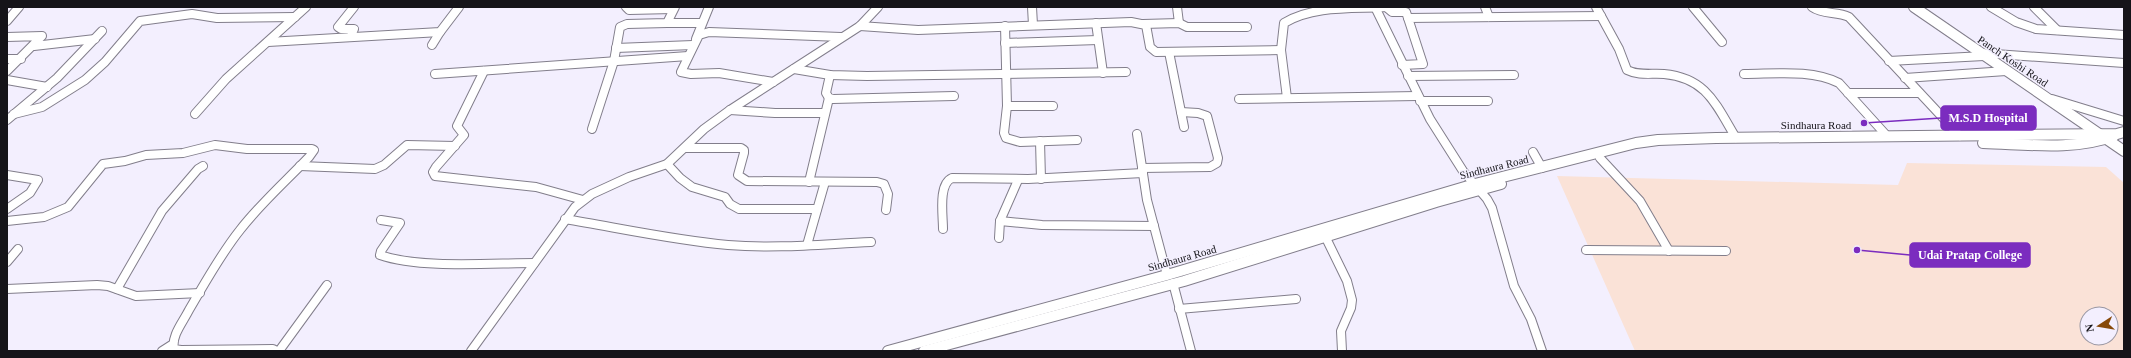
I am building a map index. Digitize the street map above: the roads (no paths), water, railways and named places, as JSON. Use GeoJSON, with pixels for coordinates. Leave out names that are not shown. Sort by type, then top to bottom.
{"type":"FeatureCollection","features":[{"type":"Feature","properties":{"kind":"street"},"geometry":{"type":"LineString","coordinates":[[7,21],[19,7]]}},
{"type":"Feature","properties":{"kind":"street"},"geometry":{"type":"LineString","coordinates":[[196,114],[226,79],[306,7]]}},
{"type":"Feature","properties":{"kind":"street"},"geometry":{"type":"LineString","coordinates":[[351,36],[354,29],[339,29],[338,27],[354,7]]}},
{"type":"Feature","properties":{"kind":"street"},"geometry":{"type":"LineString","coordinates":[[432,45],[459,7]]}},
{"type":"Feature","properties":{"kind":"street"},"geometry":{"type":"LineString","coordinates":[[626,7],[626,9],[629,10],[674,8]]}},
{"type":"Feature","properties":{"kind":"street"},"geometry":{"type":"LineString","coordinates":[[709,7],[688,56],[681,68],[681,72],[684,74],[719,73],[773,82]]}},
{"type":"Feature","properties":{"kind":"street"},"geometry":{"type":"LineString","coordinates":[[471,351],[565,219],[583,200],[608,186],[667,164],[704,130],[730,110],[860,26],[878,7]]}},
{"type":"Feature","properties":{"kind":"street"},"geometry":{"type":"LineString","coordinates":[[1032,7],[1033,25]]}},
{"type":"Feature","properties":{"kind":"street"},"geometry":{"type":"LineString","coordinates":[[1177,7],[1179,23]]}},
{"type":"Feature","properties":{"kind":"street"},"geometry":{"type":"LineString","coordinates":[[1375,7],[1419,98],[1458,164],[1492,208],[1499,238],[1514,286],[1531,319],[1542,351]]}},
{"type":"Feature","properties":{"kind":"street"},"geometry":{"type":"LineString","coordinates":[[1287,98],[1281,50],[1282,27],[1287,21],[1336,9],[1386,7],[1392,12],[1406,12],[1423,64],[1402,65]]}},
{"type":"Feature","properties":{"kind":"street"},"geometry":{"type":"LineString","coordinates":[[1485,7],[1489,16]]}},
{"type":"Feature","properties":{"kind":"street"},"geometry":{"type":"LineString","coordinates":[[1596,7],[1619,49],[1627,70],[1635,73],[1674,74],[1695,80],[1705,90],[1736,138]]}},
{"type":"Feature","properties":{"kind":"street"},"geometry":{"type":"LineString","coordinates":[[1693,7],[1722,42]]}},
{"type":"Feature","properties":{"kind":"street"},"geometry":{"type":"LineString","coordinates":[[1812,7],[1820,13],[1841,14],[1849,17],[1960,136]]}},
{"type":"Feature","properties":{"kind":"street","name":"Panch Koshi Road"},"geometry":{"type":"LineString","coordinates":[[1914,7],[2045,97],[2112,135],[2124,151]]}},
{"type":"Feature","properties":{"kind":"street"},"geometry":{"type":"LineString","coordinates":[[1991,7],[2025,26],[2124,35]]}},
{"type":"Feature","properties":{"kind":"street"},"geometry":{"type":"LineString","coordinates":[[2034,7],[2057,30]]}},
{"type":"Feature","properties":{"kind":"street"},"geometry":{"type":"LineString","coordinates":[[666,23],[674,8]]}},
{"type":"Feature","properties":{"kind":"street"},"geometry":{"type":"LineString","coordinates":[[14,114],[42,107],[85,80],[105,62],[131,30],[140,22],[192,14],[217,18],[295,17]]}},
{"type":"Feature","properties":{"kind":"street"},"geometry":{"type":"LineString","coordinates":[[1408,18],[1601,16]]}},
{"type":"Feature","properties":{"kind":"street"},"geometry":{"type":"LineString","coordinates":[[592,129],[614,61],[620,27],[623,25],[666,23],[701,24]]}},
{"type":"Feature","properties":{"kind":"street"},"geometry":{"type":"LineString","coordinates":[[860,26],[918,30],[1096,23],[1179,23],[1187,27],[1247,27]]}},
{"type":"Feature","properties":{"kind":"street"},"geometry":{"type":"LineString","coordinates":[[1096,23],[1103,73]]}},
{"type":"Feature","properties":{"kind":"street"},"geometry":{"type":"LineString","coordinates":[[1143,24],[1148,29],[1152,51],[1281,50]]}},
{"type":"Feature","properties":{"kind":"street"},"geometry":{"type":"LineString","coordinates":[[1005,26],[1007,106],[1004,126],[1006,138],[1020,142],[1078,140]]}},
{"type":"Feature","properties":{"kind":"street"},"geometry":{"type":"LineString","coordinates":[[7,120],[47,87],[102,32]]}},
{"type":"Feature","properties":{"kind":"street"},"geometry":{"type":"LineString","coordinates":[[268,42],[440,32]]}},
{"type":"Feature","properties":{"kind":"street"},"geometry":{"type":"LineString","coordinates":[[616,48],[694,42],[703,33],[715,32],[841,37]]}},
{"type":"Feature","properties":{"kind":"street"},"geometry":{"type":"LineString","coordinates":[[7,37],[42,36],[34,46],[7,71]]}},
{"type":"Feature","properties":{"kind":"street"},"geometry":{"type":"LineString","coordinates":[[34,46],[95,39]]}},
{"type":"Feature","properties":{"kind":"street"},"geometry":{"type":"LineString","coordinates":[[1006,43],[1098,40]]}},
{"type":"Feature","properties":{"kind":"street"},"geometry":{"type":"LineString","coordinates":[[1169,52],[1184,127]]}},
{"type":"Feature","properties":{"kind":"street"},"geometry":{"type":"LineString","coordinates":[[1890,61],[1982,54],[2124,63]]}},
{"type":"Feature","properties":{"kind":"street"},"geometry":{"type":"LineString","coordinates":[[435,74],[688,56]]}},
{"type":"Feature","properties":{"kind":"street"},"geometry":{"type":"LineString","coordinates":[[7,60],[21,58]]}},
{"type":"Feature","properties":{"kind":"street"},"geometry":{"type":"LineString","coordinates":[[794,69],[830,75],[1126,72]]}},
{"type":"Feature","properties":{"kind":"street"},"geometry":{"type":"LineString","coordinates":[[484,71],[458,122],[458,130],[464,135],[436,167],[433,172],[435,176],[536,187],[583,200]]}},
{"type":"Feature","properties":{"kind":"street"},"geometry":{"type":"LineString","coordinates":[[1905,78],[2006,71]]}},
{"type":"Feature","properties":{"kind":"street"},"geometry":{"type":"LineString","coordinates":[[1744,74],[1826,76],[1839,83],[1887,136]]}},
{"type":"Feature","properties":{"kind":"street"},"geometry":{"type":"LineString","coordinates":[[809,182],[829,98],[826,93],[830,75]]}},
{"type":"Feature","properties":{"kind":"street"},"geometry":{"type":"LineString","coordinates":[[1408,76],[1514,75]]}},
{"type":"Feature","properties":{"kind":"street"},"geometry":{"type":"LineString","coordinates":[[7,80],[47,87]]}},
{"type":"Feature","properties":{"kind":"street"},"geometry":{"type":"LineString","coordinates":[[1848,93],[1919,92]]}},
{"type":"Feature","properties":{"kind":"street"},"geometry":{"type":"LineString","coordinates":[[829,98],[954,96]]}},
{"type":"Feature","properties":{"kind":"street"},"geometry":{"type":"LineString","coordinates":[[2045,97],[2124,121]]}},
{"type":"Feature","properties":{"kind":"street"},"geometry":{"type":"LineString","coordinates":[[1239,99],[1419,98],[1488,101]]}},
{"type":"Feature","properties":{"kind":"street"},"geometry":{"type":"LineString","coordinates":[[1007,106],[1053,106]]}},
{"type":"Feature","properties":{"kind":"street"},"geometry":{"type":"LineString","coordinates":[[730,110],[775,113],[825,113]]}},
{"type":"Feature","properties":{"kind":"street"},"geometry":{"type":"LineString","coordinates":[[943,229],[943,186],[947,180],[969,177],[1018,180],[1041,179],[1210,167],[1217,163],[1218,158],[1207,116],[1198,113],[1181,112]]}},
{"type":"Feature","properties":{"kind":"street"},"geometry":{"type":"LineString","coordinates":[[1138,134],[1143,171],[1154,226],[1180,309],[1191,351]]}},
{"type":"Feature","properties":{"kind":"street"},"geometry":{"type":"LineString","coordinates":[[924,351],[1170,279],[1325,236],[1436,202],[1477,187],[1659,145],[1915,142],[2040,143],[2112,135]]}},
{"type":"Feature","properties":{"kind":"street","name":"Sindhaura Road"},"geometry":{"type":"LineString","coordinates":[[888,351],[1170,279],[1542,168],[1636,143],[1658,140],[1736,138],[2112,135]]}},
{"type":"Feature","properties":{"kind":"street"},"geometry":{"type":"LineString","coordinates":[[1040,141],[1041,179]]}},
{"type":"Feature","properties":{"kind":"street"},"geometry":{"type":"LineString","coordinates":[[300,166],[374,169],[384,165],[407,145],[455,146]]}},
{"type":"Feature","properties":{"kind":"street"},"geometry":{"type":"LineString","coordinates":[[7,221],[44,217],[68,207],[103,164],[125,161],[146,155],[183,153],[214,146],[247,148],[307,148],[314,150],[259,207],[239,231],[175,336],[173,344],[174,349],[273,349],[278,351],[327,285]]}},
{"type":"Feature","properties":{"kind":"street"},"geometry":{"type":"LineString","coordinates":[[685,148],[741,148],[744,150],[744,153],[738,170],[738,175],[747,181],[877,182],[884,184],[888,194],[886,210]]}},
{"type":"Feature","properties":{"kind":"street"},"geometry":{"type":"LineString","coordinates":[[1533,152],[1542,168]]}},
{"type":"Feature","properties":{"kind":"street"},"geometry":{"type":"LineString","coordinates":[[1600,158],[1634,193],[1669,250]]}},
{"type":"Feature","properties":{"kind":"street"},"geometry":{"type":"LineString","coordinates":[[667,164],[680,180],[704,193],[725,197],[730,204],[739,209],[817,209]]}},
{"type":"Feature","properties":{"kind":"street"},"geometry":{"type":"LineString","coordinates":[[117,289],[162,211],[198,169],[204,166]]}},
{"type":"Feature","properties":{"kind":"street"},"geometry":{"type":"LineString","coordinates":[[7,175],[38,180],[31,191],[7,209]]}},
{"type":"Feature","properties":{"kind":"street"},"geometry":{"type":"LineString","coordinates":[[1000,238],[1000,221],[1018,180]]}},
{"type":"Feature","properties":{"kind":"street"},"geometry":{"type":"LineString","coordinates":[[807,245],[825,182]]}},
{"type":"Feature","properties":{"kind":"street"},"geometry":{"type":"LineString","coordinates":[[565,219],[668,237],[729,245],[807,245],[871,242]]}},
{"type":"Feature","properties":{"kind":"street"},"geometry":{"type":"LineString","coordinates":[[381,220],[396,222],[400,225],[381,251],[380,255],[387,258],[431,263],[534,263]]}},
{"type":"Feature","properties":{"kind":"street"},"geometry":{"type":"LineString","coordinates":[[1000,221],[1042,225],[1154,226]]}},
{"type":"Feature","properties":{"kind":"street"},"geometry":{"type":"LineString","coordinates":[[1325,236],[1342,272],[1352,300],[1351,308],[1340,331],[1339,339],[1342,351]]}},
{"type":"Feature","properties":{"kind":"street"},"geometry":{"type":"LineString","coordinates":[[7,262],[18,249]]}},
{"type":"Feature","properties":{"kind":"street"},"geometry":{"type":"LineString","coordinates":[[1586,250],[1726,251]]}},
{"type":"Feature","properties":{"kind":"street"},"geometry":{"type":"LineString","coordinates":[[7,289],[97,285],[117,289],[136,296],[200,293]]}},
{"type":"Feature","properties":{"kind":"street"},"geometry":{"type":"LineString","coordinates":[[1180,309],[1296,299]]}},
{"type":"Feature","properties":{"kind":"street"},"geometry":{"type":"LineString","coordinates":[[162,351],[173,344]]}},
{"type":"Feature","properties":{"kind":"place","name":"M.S.D Hospital"},"geometry":{"type":"Point","coordinates":[1864,123]}},
{"type":"Feature","properties":{"kind":"place","name":"Udai Pratap College"},"geometry":{"type":"Point","coordinates":[1857,250]}}]}
